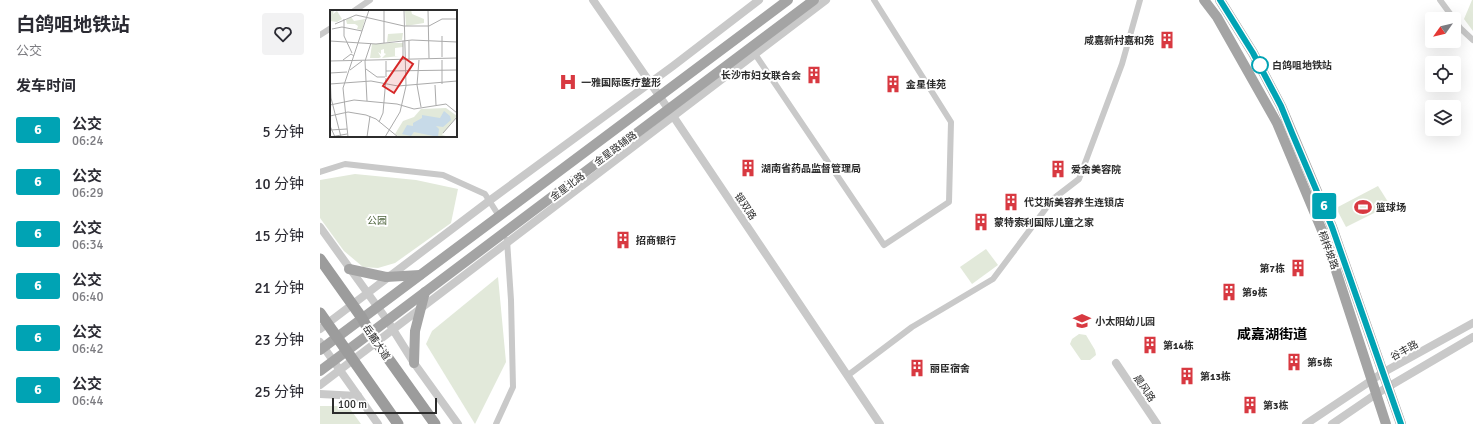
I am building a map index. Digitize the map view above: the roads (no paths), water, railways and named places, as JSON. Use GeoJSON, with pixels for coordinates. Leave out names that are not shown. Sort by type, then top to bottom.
{"type":"FeatureCollection","features":[{"type":"Feature","properties":{"kind":"highway","name":"岳麓大道"},"geometry":{"type":"LineString","coordinates":[[320,259],[362,318],[370,333],[435,424]]}},
{"type":"Feature","properties":{"kind":"highway"},"geometry":{"type":"LineString","coordinates":[[320,313],[324,326],[337,337],[398,424]]}},
{"type":"Feature","properties":{"kind":"main road","name":"金星北路"},"geometry":{"type":"LineString","coordinates":[[321,346],[337,337],[788,0]]}},
{"type":"Feature","properties":{"kind":"main road","name":"金星北路"},"geometry":{"type":"LineString","coordinates":[[320,370],[334,361],[350,356],[370,333],[507,231],[671,113],[753,51],[814,0]]}},
{"type":"Feature","properties":{"kind":"main road","name":"桐梓坡路"},"geometry":{"type":"LineString","coordinates":[[1204,0],[1217,17],[1276,123],[1326,240],[1386,424]]}},
{"type":"Feature","properties":{"kind":"main road","name":"桐梓坡路"},"geometry":{"type":"LineString","coordinates":[[1220,0],[1253,53],[1281,106],[1332,227],[1389,386],[1401,424]]}},
{"type":"Feature","properties":{"kind":"main road"},"geometry":{"type":"LineString","coordinates":[[349,269],[386,277],[420,274]]}},
{"type":"Feature","properties":{"kind":"main road"},"geometry":{"type":"LineString","coordinates":[[414,363],[415,331],[425,292]]}},
{"type":"Feature","properties":{"kind":"street"},"geometry":{"type":"LineString","coordinates":[[355,10],[370,0]]}},
{"type":"Feature","properties":{"kind":"street","name":"银双路"},"geometry":{"type":"LineString","coordinates":[[593,0],[671,113],[880,424]]}},
{"type":"Feature","properties":{"kind":"street"},"geometry":{"type":"LineString","coordinates":[[324,326],[759,0]]}},
{"type":"Feature","properties":{"kind":"street"},"geometry":{"type":"LineString","coordinates":[[826,0],[753,51],[884,245],[949,202],[951,122],[874,0]]}},
{"type":"Feature","properties":{"kind":"street"},"geometry":{"type":"LineString","coordinates":[[847,376],[912,327],[993,279],[1053,199],[1079,179],[1122,64],[1140,0]]}},
{"type":"Feature","properties":{"kind":"street"},"geometry":{"type":"LineString","coordinates":[[1440,0],[1449,12]]}},
{"type":"Feature","properties":{"kind":"street"},"geometry":{"type":"LineString","coordinates":[[320,35],[330,29]]}},
{"type":"Feature","properties":{"kind":"street"},"geometry":{"type":"LineString","coordinates":[[1461,29],[1473,40]]}},
{"type":"Feature","properties":{"kind":"street","name":"金星路辅路"},"geometry":{"type":"LineString","coordinates":[[320,385],[341,370],[350,356],[377,342],[393,330],[671,113]]}},
{"type":"Feature","properties":{"kind":"street"},"geometry":{"type":"LineString","coordinates":[[320,172],[345,164],[443,175],[485,194],[499,216]]}},
{"type":"Feature","properties":{"kind":"street"},"geometry":{"type":"LineString","coordinates":[[320,227],[376,307],[387,320],[414,363],[458,424]]}},
{"type":"Feature","properties":{"kind":"street"},"geometry":{"type":"LineString","coordinates":[[496,424],[513,387],[511,300],[507,231]]}},
{"type":"Feature","properties":{"kind":"street","name":"谷丰路"},"geometry":{"type":"LineString","coordinates":[[1306,424],[1384,372],[1473,324]]}},
{"type":"Feature","properties":{"kind":"street"},"geometry":{"type":"LineString","coordinates":[[1332,424],[1376,394],[1473,337]]}},
{"type":"Feature","properties":{"kind":"street"},"geometry":{"type":"LineString","coordinates":[[321,346],[341,370],[378,424]]}},
{"type":"Feature","properties":{"kind":"street","name":"晨风路"},"geometry":{"type":"LineString","coordinates":[[1116,363],[1157,424]]}},
{"type":"Feature","properties":{"kind":"street"},"geometry":{"type":"LineString","coordinates":[[320,394],[358,396]]}},
{"type":"Feature","properties":{"kind":"place","name":"咸嘉新村嘉和苑"},"geometry":{"type":"Point","coordinates":[1167,40]}},
{"type":"Feature","properties":{"kind":"place","name":"白鸽咀地铁站"},"geometry":{"type":"Point","coordinates":[1260,65]}},
{"type":"Feature","properties":{"kind":"place","name":"长沙市妇女联合会"},"geometry":{"type":"Point","coordinates":[814,75]}},
{"type":"Feature","properties":{"kind":"place","name":"一雅国际医疗整形"},"geometry":{"type":"Point","coordinates":[568,82]}},
{"type":"Feature","properties":{"kind":"place","name":"金星佳苑"},"geometry":{"type":"Point","coordinates":[893,84]}},
{"type":"Feature","properties":{"kind":"place","name":"湖南省药品监督管理局"},"geometry":{"type":"Point","coordinates":[748,168]}},
{"type":"Feature","properties":{"kind":"place","name":"爱舍美容院"},"geometry":{"type":"Point","coordinates":[1058,169]}},
{"type":"Feature","properties":{"kind":"place","name":"代艾斯美容养生连锁店"},"geometry":{"type":"Point","coordinates":[1011,202]}},
{"type":"Feature","properties":{"kind":"place","name":"篮球场"},"geometry":{"type":"Point","coordinates":[1363,207]}},
{"type":"Feature","properties":{"kind":"place","name":"蒙特索利国际儿童之家"},"geometry":{"type":"Point","coordinates":[981,222]}},
{"type":"Feature","properties":{"kind":"place","name":"招商银行"},"geometry":{"type":"Point","coordinates":[623,240]}},
{"type":"Feature","properties":{"kind":"place","name":"第7栋"},"geometry":{"type":"Point","coordinates":[1298,268]}},
{"type":"Feature","properties":{"kind":"place","name":"第9栋"},"geometry":{"type":"Point","coordinates":[1229,292]}},
{"type":"Feature","properties":{"kind":"place","name":"小太阳幼儿园"},"geometry":{"type":"Point","coordinates":[1082,321]}},
{"type":"Feature","properties":{"kind":"place","name":"第14栋"},"geometry":{"type":"Point","coordinates":[1150,345]}},
{"type":"Feature","properties":{"kind":"place","name":"第5栋"},"geometry":{"type":"Point","coordinates":[1294,362]}},
{"type":"Feature","properties":{"kind":"place","name":"丽臣宿舍"},"geometry":{"type":"Point","coordinates":[917,368]}},
{"type":"Feature","properties":{"kind":"place","name":"第13栋"},"geometry":{"type":"Point","coordinates":[1187,376]}},
{"type":"Feature","properties":{"kind":"place","name":"第3栋"},"geometry":{"type":"Point","coordinates":[1250,405]}},
{"type":"Feature","properties":{"kind":"district","name":"咸嘉湖街道"},"geometry":{"type":"Point","coordinates":[1272,334]}},
{"type":"Feature","properties":{"kind":"park label","name":"公园"},"geometry":{"type":"Point","coordinates":[377,220]}}]}
